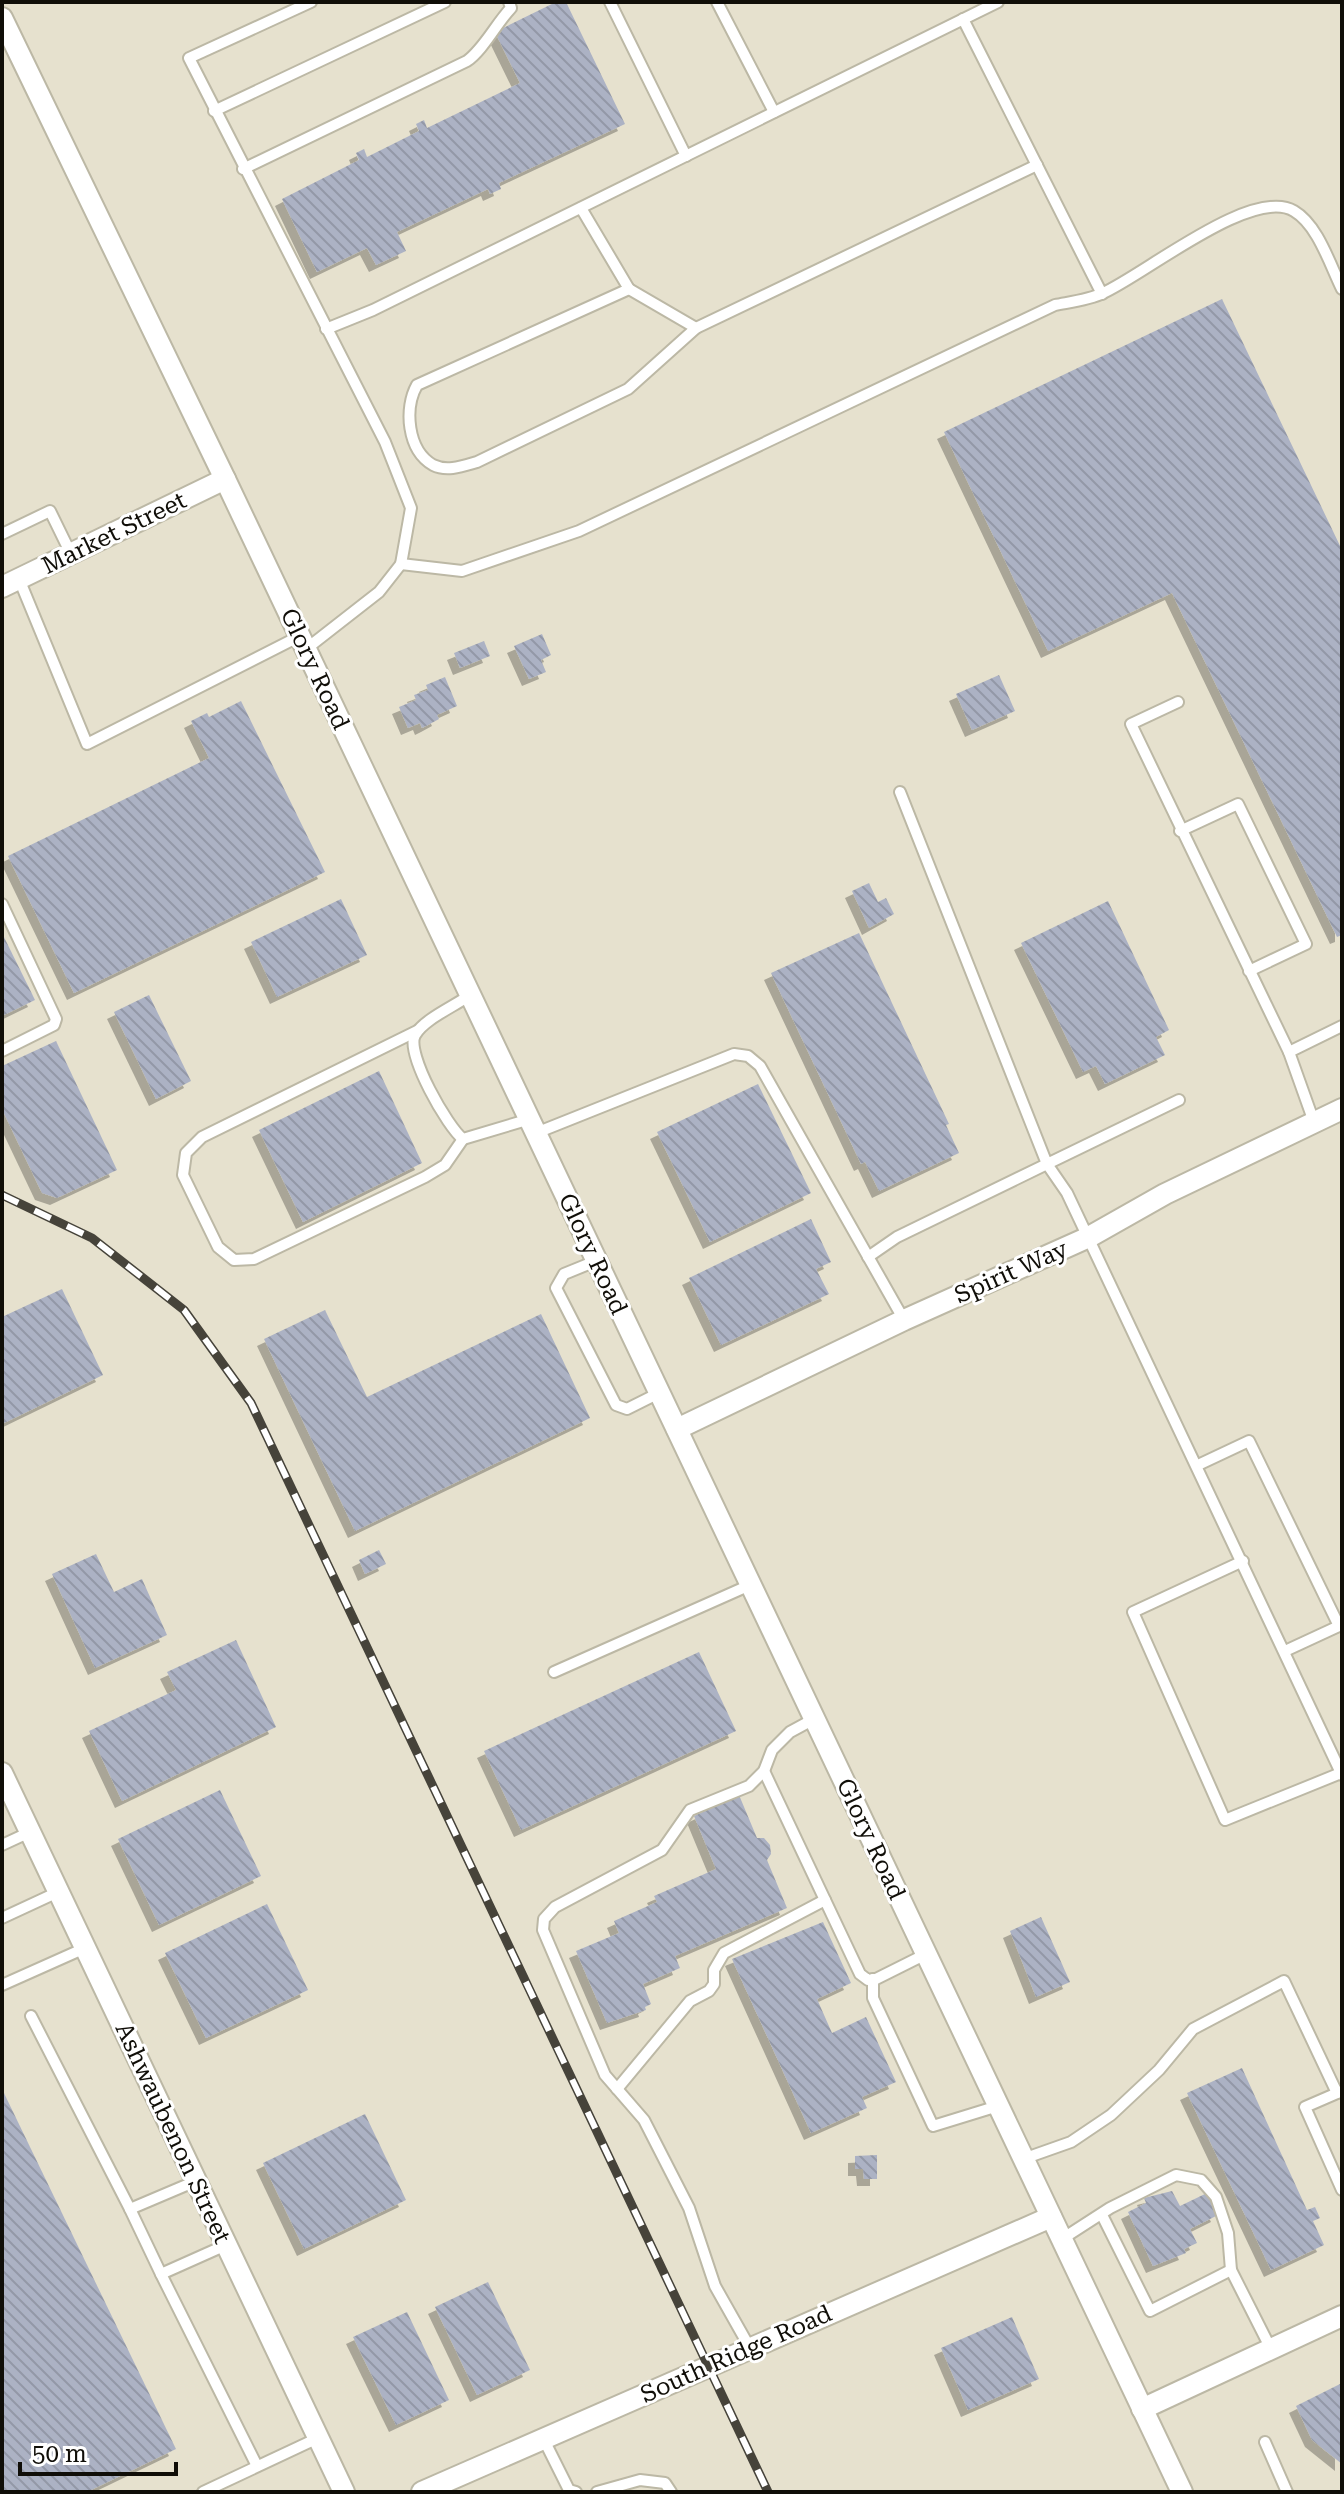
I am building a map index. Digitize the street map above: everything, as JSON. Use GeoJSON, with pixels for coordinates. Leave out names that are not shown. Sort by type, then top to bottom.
{"type":"FeatureCollection","features":[{"type":"Feature","properties":{"kind":"street","name":"Glory Road"},"geometry":{"type":"LineString","coordinates":[[3,19],[303,642],[1179,2491]]}},
{"type":"Feature","properties":{"kind":"street","name":"Market Street"},"geometry":{"type":"LineString","coordinates":[[10,583],[225,479]]}},
{"type":"Feature","properties":{"kind":"street","name":"Spirit Way"},"geometry":{"type":"LineString","coordinates":[[677,1429],[904,1320],[1089,1237],[1165,1194],[1342,1109]]}},
{"type":"Feature","properties":{"kind":"street","name":"Ashwaubenon Street"},"geometry":{"type":"LineString","coordinates":[[2,1773],[344,2492]]}},
{"type":"Feature","properties":{"kind":"street","name":"South Ridge Road"},"geometry":{"type":"LineString","coordinates":[[422,2492],[1051,2217]]}},
{"type":"Feature","properties":{"kind":"street"},"geometry":{"type":"LineString","coordinates":[[1142,2409],[1342,2316]]}},
{"type":"Feature","properties":{"kind":"lane"},"geometry":{"type":"LineString","coordinates":[[10,583],[87,744],[303,642],[379,592],[401,564],[411,508],[385,442],[189,58],[311,2]]}},
{"type":"Feature","properties":{"kind":"lane"},"geometry":{"type":"LineString","coordinates":[[214,111],[445,2]]}},
{"type":"Feature","properties":{"kind":"lane"},"geometry":{"type":"LineString","coordinates":[[243,169],[467,61],[476,55],[489,31],[511,8],[509,2]]}},
{"type":"Feature","properties":{"kind":"lane"},"geometry":{"type":"LineString","coordinates":[[610,2],[686,156]]}},
{"type":"Feature","properties":{"kind":"lane"},"geometry":{"type":"LineString","coordinates":[[717,2],[774,112]]}},
{"type":"Feature","properties":{"kind":"lane"},"geometry":{"type":"LineString","coordinates":[[326,329],[373,310],[998,2]]}},
{"type":"Feature","properties":{"kind":"lane"},"geometry":{"type":"LineString","coordinates":[[963,19],[1102,294]]}},
{"type":"Feature","properties":{"kind":"lane"},"geometry":{"type":"LineString","coordinates":[[629,289],[417,385],[409,399],[409,428],[422,454],[434,465],[453,469],[477,462],[628,389],[696,328],[1037,165]]}},
{"type":"Feature","properties":{"kind":"lane"},"geometry":{"type":"LineString","coordinates":[[401,564],[462,571],[579,531],[1055,305],[1102,294],[1211,228],[1270,204],[1294,211],[1311,228],[1342,289]]}},
{"type":"Feature","properties":{"kind":"lane"},"geometry":{"type":"LineString","coordinates":[[581,208],[629,289],[696,328]]}},
{"type":"Feature","properties":{"kind":"lane"},"geometry":{"type":"LineString","coordinates":[[2,534],[50,511],[71,554]]}},
{"type":"Feature","properties":{"kind":"lane"},"geometry":{"type":"LineString","coordinates":[[1178,702],[1131,724],[1289,1052],[1314,1122]]}},
{"type":"Feature","properties":{"kind":"lane"},"geometry":{"type":"LineString","coordinates":[[900,792],[1047,1164],[1067,1193],[1089,1237],[1198,1465],[1243,1561],[1285,1651],[1342,1774],[1225,1820],[1133,1612],[1243,1561]]}},
{"type":"Feature","properties":{"kind":"lane"},"geometry":{"type":"LineString","coordinates":[[1180,831],[1238,804],[1306,944],[1249,971]]}},
{"type":"Feature","properties":{"kind":"lane"},"geometry":{"type":"LineString","coordinates":[[2,904],[56,1019],[54,1025],[2,1051]]}},
{"type":"Feature","properties":{"kind":"lane"},"geometry":{"type":"LineString","coordinates":[[470,995],[417,1031],[202,1137],[186,1153],[183,1175],[218,1247],[234,1260],[254,1259],[425,1177],[445,1165],[463,1139],[533,1126],[741,1054],[760,1066],[904,1320]]}},
{"type":"Feature","properties":{"kind":"lane"},"geometry":{"type":"LineString","coordinates":[[1289,1052],[1342,1026]]}},
{"type":"Feature","properties":{"kind":"lane"},"geometry":{"type":"LineString","coordinates":[[417,1031],[411,1042],[415,1057],[452,1131],[463,1139]]}},
{"type":"Feature","properties":{"kind":"lane"},"geometry":{"type":"LineString","coordinates":[[868,1257],[897,1237],[1179,1100]]}},
{"type":"Feature","properties":{"kind":"lane"},"geometry":{"type":"LineString","coordinates":[[596,1261],[564,1274],[556,1288],[616,1405],[627,1409],[659,1393]]}},
{"type":"Feature","properties":{"kind":"lane"},"geometry":{"type":"LineString","coordinates":[[1198,1465],[1249,1441],[1339,1626],[1285,1651]]}},
{"type":"Feature","properties":{"kind":"lane"},"geometry":{"type":"LineString","coordinates":[[554,1672],[750,1585]]}},
{"type":"Feature","properties":{"kind":"lane"},"geometry":{"type":"LineString","coordinates":[[750,2348],[715,2286],[689,2208],[644,2120],[605,2075],[543,1930],[544,1919],[555,1907],[662,1850],[690,1810],[749,1786],[764,1771],[772,1750],[790,1732],[814,1719]]}},
{"type":"Feature","properties":{"kind":"lane"},"geometry":{"type":"LineString","coordinates":[[764,1771],[860,1974],[873,1979],[926,1954]]}},
{"type":"Feature","properties":{"kind":"lane"},"geometry":{"type":"LineString","coordinates":[[2,1845],[30,1832]]}},
{"type":"Feature","properties":{"kind":"lane"},"geometry":{"type":"LineString","coordinates":[[2,1918],[58,1892]]}},
{"type":"Feature","properties":{"kind":"lane"},"geometry":{"type":"LineString","coordinates":[[617,2089],[690,2001],[709,1991],[714,1984],[714,1970],[724,1953],[825,1900]]}},
{"type":"Feature","properties":{"kind":"lane"},"geometry":{"type":"LineString","coordinates":[[2,1985],[85,1948]]}},
{"type":"Feature","properties":{"kind":"lane"},"geometry":{"type":"LineString","coordinates":[[873,1979],[873,1998],[933,2126],[998,2106]]}},
{"type":"Feature","properties":{"kind":"lane"},"geometry":{"type":"LineString","coordinates":[[1023,2159],[1071,2142],[1101,2122],[1159,2070],[1193,2029],[1284,1981],[1340,2092],[1305,2107],[1342,2190]]}},
{"type":"Feature","properties":{"kind":"lane"},"geometry":{"type":"LineString","coordinates":[[31,2016],[257,2466]]}},
{"type":"Feature","properties":{"kind":"lane"},"geometry":{"type":"LineString","coordinates":[[1062,2239],[1176,2175],[1201,2180],[1216,2197],[1228,2233],[1231,2270],[1271,2349]]}},
{"type":"Feature","properties":{"kind":"lane"},"geometry":{"type":"LineString","coordinates":[[130,2209],[196,2181]]}},
{"type":"Feature","properties":{"kind":"lane"},"geometry":{"type":"LineString","coordinates":[[1102,2215],[1150,2311],[1231,2270]]}},
{"type":"Feature","properties":{"kind":"lane"},"geometry":{"type":"LineString","coordinates":[[161,2274],[226,2245]]}},
{"type":"Feature","properties":{"kind":"lane"},"geometry":{"type":"LineString","coordinates":[[203,2492],[318,2438]]}},
{"type":"Feature","properties":{"kind":"lane"},"geometry":{"type":"LineString","coordinates":[[543,2438],[571,2491]]}},
{"type":"Feature","properties":{"kind":"lane"},"geometry":{"type":"LineString","coordinates":[[1265,2442],[1287,2492]]}},
{"type":"Feature","properties":{"kind":"lane"},"geometry":{"type":"LineString","coordinates":[[597,2492],[640,2480],[665,2483],[671,2492]]}},
{"type":"Feature","properties":{"kind":"building"},"geometry":{"type":"Polygon","coordinates":[[[556,2],[566,2],[625,124],[499,183],[501,189],[490,194],[488,189],[397,232],[406,251],[376,265],[367,248],[317,272],[282,199],[359,160],[356,153],[364,149],[367,157],[419,131],[416,124],[424,120],[427,128],[520,83],[495,32],[556,2]]]}},
{"type":"Feature","properties":{"kind":"building"},"geometry":{"type":"Polygon","coordinates":[[[1222,299],[1342,550],[1342,935],[1337,937],[1172,593],[1048,651],[944,432],[1222,299]]]}},
{"type":"Feature","properties":{"kind":"building"},"geometry":{"type":"Polygon","coordinates":[[[542,634],[551,655],[541,660],[546,672],[529,679],[514,646],[542,634]]]}},
{"type":"Feature","properties":{"kind":"building"},"geometry":{"type":"Polygon","coordinates":[[[484,641],[490,656],[460,668],[454,653],[484,641]]]}},
{"type":"Feature","properties":{"kind":"building"},"geometry":{"type":"Polygon","coordinates":[[[999,675],[1015,711],[972,730],[956,694],[999,675]]]}},
{"type":"Feature","properties":{"kind":"building"},"geometry":{"type":"Polygon","coordinates":[[[445,677],[457,706],[437,715],[439,719],[422,728],[420,723],[408,728],[399,707],[416,700],[414,695],[428,690],[426,685],[445,677]]]}},
{"type":"Feature","properties":{"kind":"building"},"geometry":{"type":"Polygon","coordinates":[[[241,701],[325,872],[74,993],[8,856],[209,758],[191,721],[207,713],[209,717],[241,701]]]}},
{"type":"Feature","properties":{"kind":"building"},"geometry":{"type":"Polygon","coordinates":[[[869,883],[878,902],[886,898],[894,914],[869,928],[852,891],[869,883]]]}},
{"type":"Feature","properties":{"kind":"building"},"geometry":{"type":"Polygon","coordinates":[[[341,899],[367,955],[277,997],[251,942],[341,899]]]}},
{"type":"Feature","properties":{"kind":"building"},"geometry":{"type":"Polygon","coordinates":[[[1108,901],[1169,1030],[1156,1037],[1165,1055],[1105,1084],[1096,1066],[1083,1072],[1021,943],[1108,901]]]}},
{"type":"Feature","properties":{"kind":"building"},"geometry":{"type":"Polygon","coordinates":[[[2,933],[35,1000],[2,1016],[2,933]]]}},
{"type":"Feature","properties":{"kind":"building"},"geometry":{"type":"Polygon","coordinates":[[[859,933],[949,1124],[946,1125],[959,1153],[879,1191],[865,1162],[861,1164],[771,973],[859,933]]]}},
{"type":"Feature","properties":{"kind":"building"},"geometry":{"type":"Polygon","coordinates":[[[149,995],[191,1081],[156,1099],[114,1012],[149,995]]]}},
{"type":"Feature","properties":{"kind":"building"},"geometry":{"type":"Polygon","coordinates":[[[56,1041],[117,1170],[57,1198],[42,1193],[2,1109],[2,1066],[56,1041]]]}},
{"type":"Feature","properties":{"kind":"building"},"geometry":{"type":"Polygon","coordinates":[[[379,1071],[422,1163],[303,1222],[259,1130],[379,1071]]]}},
{"type":"Feature","properties":{"kind":"building"},"geometry":{"type":"Polygon","coordinates":[[[758,1084],[811,1193],[710,1242],[657,1132],[758,1084]]]}},
{"type":"Feature","properties":{"kind":"building"},"geometry":{"type":"Polygon","coordinates":[[[811,1219],[831,1262],[816,1269],[829,1294],[721,1345],[689,1278],[811,1219]]]}},
{"type":"Feature","properties":{"kind":"building"},"geometry":{"type":"Polygon","coordinates":[[[62,1289],[103,1375],[2,1424],[2,1317],[62,1289]]]}},
{"type":"Feature","properties":{"kind":"building"},"geometry":{"type":"Polygon","coordinates":[[[325,1310],[367,1397],[541,1314],[590,1418],[355,1531],[264,1339],[325,1310]]]}},
{"type":"Feature","properties":{"kind":"building"},"geometry":{"type":"Polygon","coordinates":[[[379,1550],[386,1564],[365,1574],[359,1560],[379,1550]]]}},
{"type":"Feature","properties":{"kind":"building"},"geometry":{"type":"Polygon","coordinates":[[[96,1554],[114,1592],[142,1579],[167,1635],[95,1668],[52,1574],[96,1554]]]}},
{"type":"Feature","properties":{"kind":"building"},"geometry":{"type":"Polygon","coordinates":[[[236,1640],[276,1727],[122,1801],[89,1731],[176,1690],[167,1672],[236,1640]]]}},
{"type":"Feature","properties":{"kind":"building"},"geometry":{"type":"Polygon","coordinates":[[[699,1652],[736,1731],[521,1830],[484,1751],[699,1652]]]}},
{"type":"Feature","properties":{"kind":"building"},"geometry":{"type":"Polygon","coordinates":[[[220,1790],[261,1876],[159,1925],[118,1839],[220,1790]]]}},
{"type":"Feature","properties":{"kind":"building"},"geometry":{"type":"Polygon","coordinates":[[[739,1795],[757,1838],[764,1838],[770,1845],[771,1854],[767,1860],[787,1908],[675,1956],[680,1968],[643,1984],[651,2004],[645,2007],[646,2010],[607,2023],[576,1951],[619,1933],[614,1921],[657,1902],[654,1896],[716,1869],[694,1816],[739,1795]]]}},
{"type":"Feature","properties":{"kind":"building"},"geometry":{"type":"Polygon","coordinates":[[[267,1904],[308,1990],[206,2038],[165,1953],[267,1904]]]}},
{"type":"Feature","properties":{"kind":"building"},"geometry":{"type":"Polygon","coordinates":[[[1041,1917],[1070,1982],[1036,1997],[1010,1931],[1041,1917]]]}},
{"type":"Feature","properties":{"kind":"building"},"geometry":{"type":"Polygon","coordinates":[[[823,1922],[851,1983],[817,1999],[832,2033],[866,2017],[896,2082],[862,2097],[867,2108],[811,2133],[732,1959],[823,1922]]]}},
{"type":"Feature","properties":{"kind":"building"},"geometry":{"type":"Polygon","coordinates":[[[1242,2068],[1307,2210],[1315,2207],[1320,2218],[1313,2221],[1324,2245],[1271,2270],[1187,2093],[1242,2068]]]}},
{"type":"Feature","properties":{"kind":"building"},"geometry":{"type":"Polygon","coordinates":[[[2,2089],[176,2449],[87,2492],[2,2492],[2,2089]]]}},
{"type":"Feature","properties":{"kind":"building"},"geometry":{"type":"Polygon","coordinates":[[[365,2114],[406,2200],[304,2249],[263,2163],[365,2114]]]}},
{"type":"Feature","properties":{"kind":"building"},"geometry":{"type":"Polygon","coordinates":[[[877,2155],[877,2179],[864,2179],[863,2169],[855,2169],[855,2156],[877,2155]]]}},
{"type":"Feature","properties":{"kind":"building"},"geometry":{"type":"Polygon","coordinates":[[[1172,2191],[1180,2206],[1207,2193],[1218,2215],[1190,2229],[1197,2243],[1184,2249],[1186,2253],[1153,2266],[1128,2212],[1146,2203],[1144,2198],[1172,2191]]]}},
{"type":"Feature","properties":{"kind":"building"},"geometry":{"type":"Polygon","coordinates":[[[488,2282],[530,2370],[477,2395],[435,2307],[488,2282]]]}},
{"type":"Feature","properties":{"kind":"building"},"geometry":{"type":"Polygon","coordinates":[[[407,2312],[449,2400],[396,2425],[353,2337],[407,2312]]]}},
{"type":"Feature","properties":{"kind":"building"},"geometry":{"type":"Polygon","coordinates":[[[1012,2317],[1039,2379],[968,2410],[941,2348],[1012,2317]]]}},
{"type":"Feature","properties":{"kind":"building"},"geometry":{"type":"Polygon","coordinates":[[[1342,2383],[1342,2464],[1312,2440],[1296,2406],[1342,2383]]]}},
{"type":"Feature","properties":{"kind":"railway"},"geometry":{"type":"LineString","coordinates":[[2,1195],[92,1238],[184,1310],[251,1403],[768,2492]]}}]}
